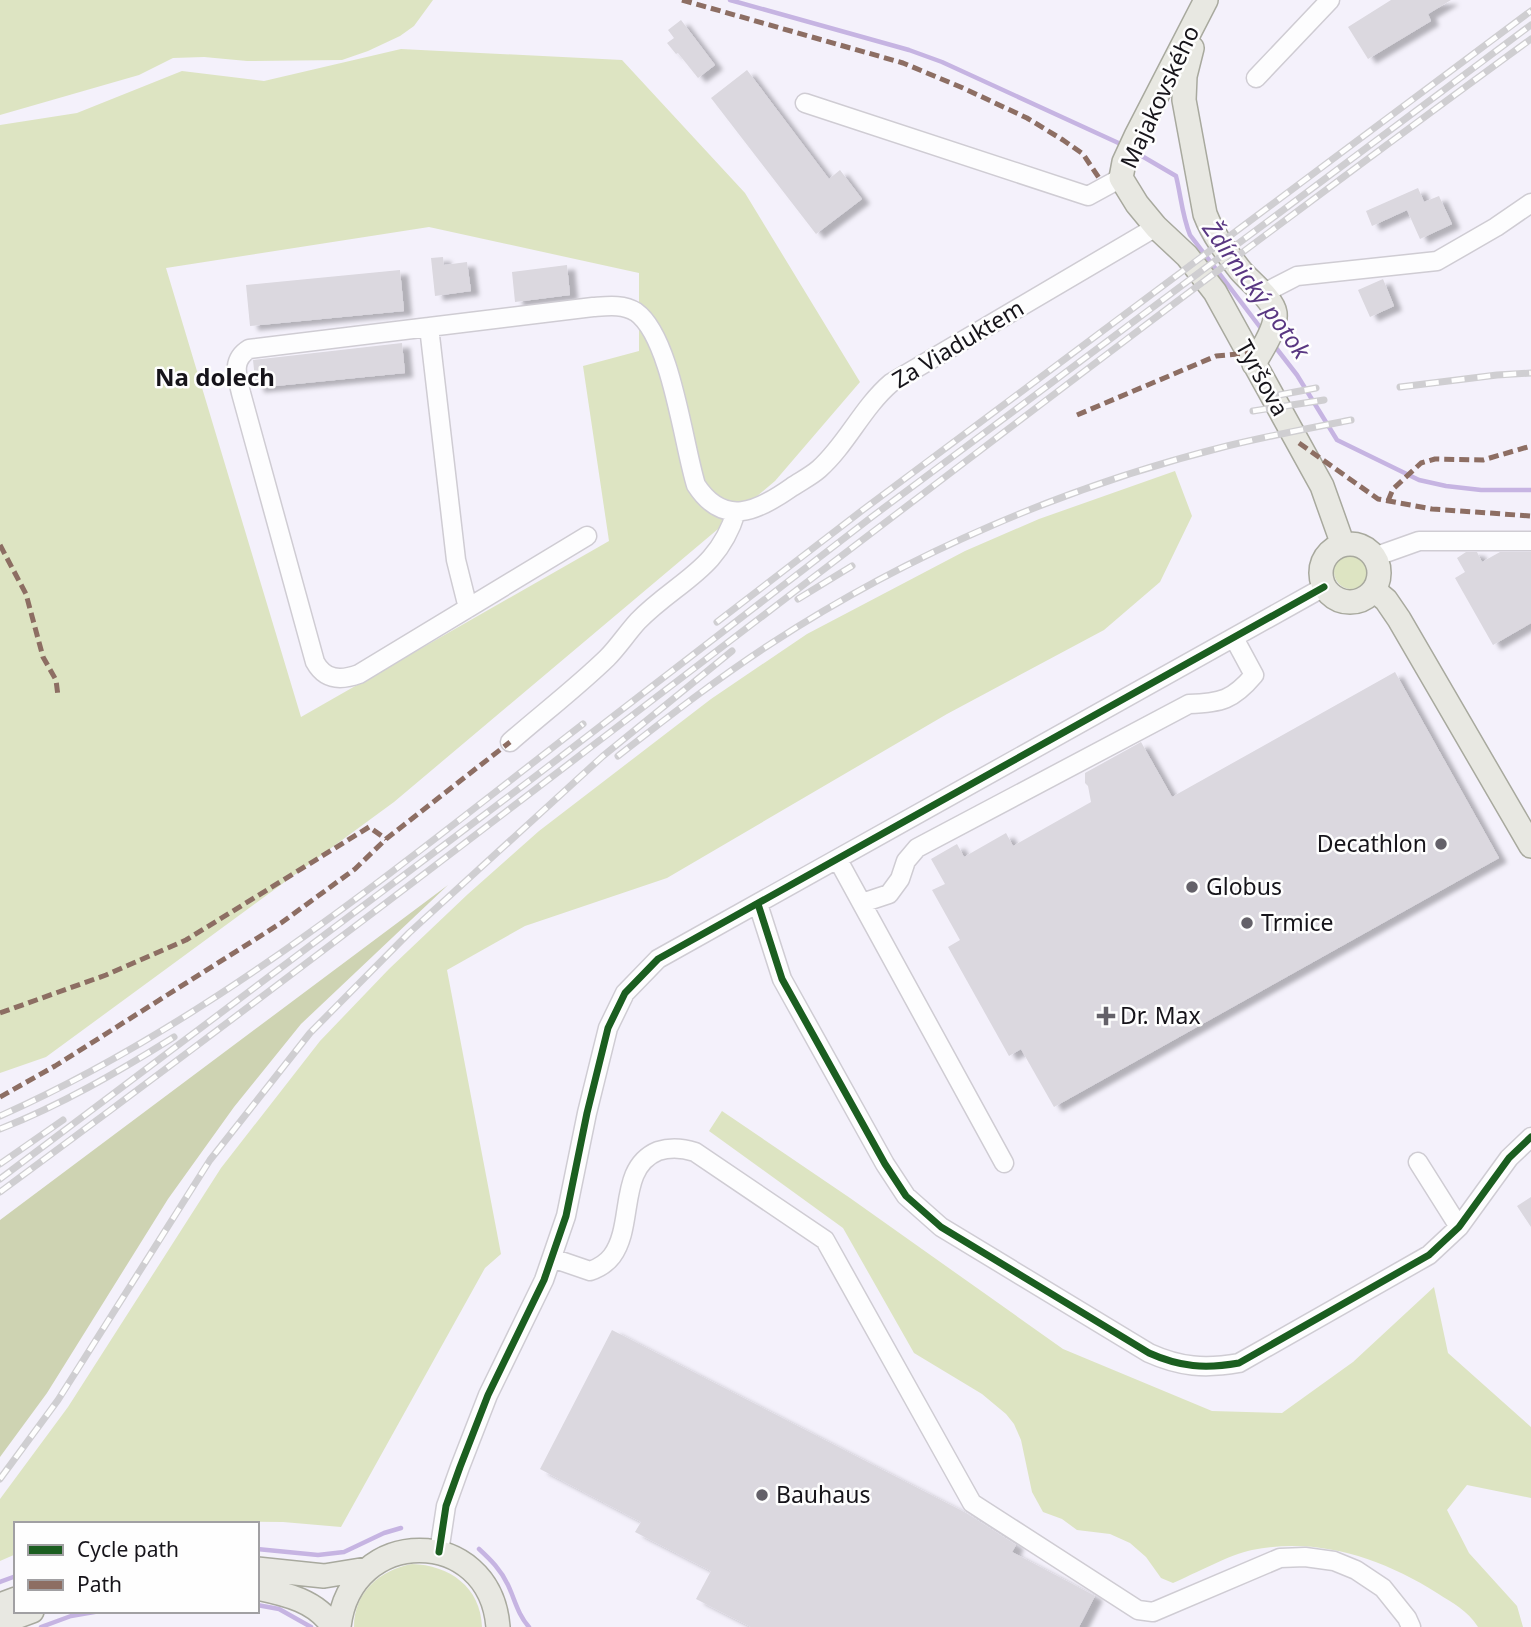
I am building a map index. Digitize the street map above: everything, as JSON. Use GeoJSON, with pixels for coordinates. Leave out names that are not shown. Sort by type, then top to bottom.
{"type":"FeatureCollection","features":[{"type":"Feature","properties":{"kind":"main road","name":"Majakovského"},"geometry":{"type":"LineString","coordinates":[[1156,227],[1137,204],[1123,170],[1136,136],[1207,0]]}},
{"type":"Feature","properties":{"kind":"main road","name":"Majakovského"},"geometry":{"type":"LineString","coordinates":[[1207,0],[1185,76],[1184,100],[1199,190],[1212,232],[1275,313],[1269,334],[1254,364]]}},
{"type":"Feature","properties":{"kind":"main road","name":"Tyršova"},"geometry":{"type":"LineString","coordinates":[[1156,227],[1187,256],[1214,292],[1322,485],[1343,545]]}},
{"type":"Feature","properties":{"kind":"main road"},"geometry":{"type":"LineString","coordinates":[[1343,545],[1360,546],[1374,557],[1379,573],[1374,590],[1367,597],[1348,603],[1330,595],[1324,587],[1321,579],[1323,561],[1329,553],[1343,545]]}},
{"type":"Feature","properties":{"kind":"main road"},"geometry":{"type":"LineString","coordinates":[[1374,590],[1386,600],[1399,619],[1531,846]]}},
{"type":"Feature","properties":{"kind":"main road"},"geometry":{"type":"LineString","coordinates":[[339,1627],[344,1602],[367,1569],[388,1556],[413,1550],[439,1552],[462,1563],[481,1580],[512,1627]]}},
{"type":"Feature","properties":{"kind":"main road"},"geometry":{"type":"LineString","coordinates":[[259,1569],[324,1576],[367,1569]]}},
{"type":"Feature","properties":{"kind":"main road"},"geometry":{"type":"LineString","coordinates":[[259,1589],[313,1605],[322,1611],[333,1627]]}},
{"type":"Feature","properties":{"kind":"main road"},"geometry":{"type":"LineString","coordinates":[[494,1602],[498,1627]]}},
{"type":"Feature","properties":{"kind":"main road"},"geometry":{"type":"LineString","coordinates":[[0,1623],[27,1613]]}},
{"type":"Feature","properties":{"kind":"street"},"geometry":{"type":"LineString","coordinates":[[1256,78],[1330,0]]}},
{"type":"Feature","properties":{"kind":"street"},"geometry":{"type":"LineString","coordinates":[[804,103],[1088,197],[1123,170]]}},
{"type":"Feature","properties":{"kind":"street"},"geometry":{"type":"LineString","coordinates":[[1262,294],[1297,276],[1437,261],[1531,203]]}},
{"type":"Feature","properties":{"kind":"street","name":"Za Viaduktem"},"geometry":{"type":"LineString","coordinates":[[736,512],[746,511],[779,496],[819,468],[840,445],[873,398],[891,383],[1156,227]]}},
{"type":"Feature","properties":{"kind":"street"},"geometry":{"type":"LineString","coordinates":[[510,743],[608,657],[639,620],[699,571],[719,548],[730,529],[736,512],[715,505],[704,497],[696,485],[670,375],[656,336],[636,313],[625,307],[593,307],[249,349],[237,361],[236,370],[315,662],[320,671],[336,679],[347,679],[359,674],[587,536]]}},
{"type":"Feature","properties":{"kind":"street"},"geometry":{"type":"LineString","coordinates":[[429,327],[456,560],[468,608]]}},
{"type":"Feature","properties":{"kind":"street"},"geometry":{"type":"LineString","coordinates":[[1374,557],[1419,541],[1531,541]]}},
{"type":"Feature","properties":{"kind":"street"},"geometry":{"type":"LineString","coordinates":[[439,1552],[446,1506],[460,1467],[488,1395],[552,1258],[566,1216],[608,1028],[625,993],[658,959],[1324,587]]}},
{"type":"Feature","properties":{"kind":"street"},"geometry":{"type":"LineString","coordinates":[[862,903],[889,894],[900,879],[906,861],[917,848],[1189,704],[1217,703],[1242,689],[1254,675],[1234,638]]}},
{"type":"Feature","properties":{"kind":"street"},"geometry":{"type":"LineString","coordinates":[[838,860],[1004,1163]]}},
{"type":"Feature","properties":{"kind":"street"},"geometry":{"type":"LineString","coordinates":[[758,904],[782,979],[885,1164],[906,1196],[941,1227],[1149,1353],[1178,1365],[1217,1367],[1239,1363],[1429,1255],[1459,1227],[1509,1158],[1531,1137]]}},
{"type":"Feature","properties":{"kind":"street"},"geometry":{"type":"LineString","coordinates":[[552,1258],[590,1271],[601,1267],[612,1257],[621,1241],[628,1212],[630,1186],[636,1170],[646,1157],[664,1149],[684,1149],[708,1158],[825,1240],[972,1503],[1138,1610],[1153,1612],[1170,1606],[1280,1558],[1305,1557],[1334,1561],[1356,1570],[1383,1588],[1411,1627]]}},
{"type":"Feature","properties":{"kind":"street"},"geometry":{"type":"LineString","coordinates":[[1418,1162],[1459,1227]]}},
{"type":"Feature","properties":{"kind":"street"},"geometry":{"type":"LineString","coordinates":[[1137,1627],[1146,1611]]}},
{"type":"Feature","properties":{"kind":"green space"},"geometry":{"type":"Polygon","coordinates":[[[0,0],[433,0],[414,26],[400,36],[342,60],[247,61],[204,57],[173,58],[139,75],[0,115],[0,0]]]}},
{"type":"Feature","properties":{"kind":"green space"},"geometry":{"type":"Polygon","coordinates":[[[401,49],[622,60],[745,193],[860,382],[775,481],[394,802],[46,1057],[0,1073],[0,125],[77,113],[182,71],[264,81],[401,49]],[[429,227],[166,268],[301,717],[609,541],[583,366],[639,351],[639,273],[429,227]]]}},
{"type":"Feature","properties":{"kind":"green space"},"geometry":{"type":"Polygon","coordinates":[[[1175,471],[1192,516],[1160,582],[1104,630],[947,714],[667,878],[525,926],[447,970],[501,1254],[485,1268],[341,1527],[283,1522],[14,1522],[14,1555],[0,1561],[0,1499],[68,1407],[221,1168],[320,1041],[389,969],[539,831],[711,699],[807,634],[965,551],[1039,519],[1175,471]]]}},
{"type":"Feature","properties":{"kind":"green space"},"geometry":{"type":"Polygon","coordinates":[[[1351,555],[1363,560],[1368,572],[1363,584],[1351,589],[1339,584],[1334,572],[1339,560],[1351,555]]]}},
{"type":"Feature","properties":{"kind":"green space"},"geometry":{"type":"Polygon","coordinates":[[[448,885],[301,1024],[234,1107],[168,1199],[47,1393],[0,1457],[0,1220],[448,885]]]}},
{"type":"Feature","properties":{"kind":"green space"},"geometry":{"type":"Polygon","coordinates":[[[722,1111],[1063,1349],[1212,1411],[1282,1413],[1353,1362],[1434,1287],[1448,1353],[1531,1427],[1531,1498],[1467,1485],[1447,1510],[1469,1553],[1517,1606],[1523,1627],[1478,1627],[1460,1608],[1416,1581],[1372,1561],[1325,1549],[1301,1546],[1243,1552],[1173,1583],[1161,1578],[1146,1557],[1130,1543],[1110,1534],[1077,1530],[1062,1519],[1043,1512],[1032,1492],[1021,1440],[1006,1414],[982,1394],[914,1353],[843,1228],[709,1131],[722,1111]]]}},
{"type":"Feature","properties":{"kind":"green space"},"geometry":{"type":"Polygon","coordinates":[[[412,1564],[438,1569],[460,1581],[476,1600],[482,1627],[354,1627],[359,1603],[371,1585],[389,1571],[412,1564]]]}},
{"type":"Feature","properties":{"kind":"building"},"geometry":{"type":"Polygon","coordinates":[[[1391,0],[1451,0],[1428,14],[1431,21],[1368,59],[1348,27],[1391,0]]]}},
{"type":"Feature","properties":{"kind":"building"},"geometry":{"type":"Polygon","coordinates":[[[681,20],[715,65],[698,78],[667,43],[674,38],[668,30],[681,20]]]}},
{"type":"Feature","properties":{"kind":"building"},"geometry":{"type":"Polygon","coordinates":[[[747,70],[829,179],[840,170],[862,199],[816,234],[711,98],[747,70]]]}},
{"type":"Feature","properties":{"kind":"building"},"geometry":{"type":"Polygon","coordinates":[[[1418,188],[1424,202],[1439,196],[1452,224],[1420,239],[1407,210],[1372,226],[1366,211],[1418,188]]]}},
{"type":"Feature","properties":{"kind":"building"},"geometry":{"type":"Polygon","coordinates":[[[443,257],[444,265],[467,262],[471,291],[435,296],[431,258],[443,257]]]}},
{"type":"Feature","properties":{"kind":"building"},"geometry":{"type":"Polygon","coordinates":[[[567,265],[570,295],[515,302],[512,272],[567,265]]]}},
{"type":"Feature","properties":{"kind":"building"},"geometry":{"type":"Polygon","coordinates":[[[400,270],[404,311],[250,326],[246,285],[400,270]]]}},
{"type":"Feature","properties":{"kind":"building"},"geometry":{"type":"Polygon","coordinates":[[[1383,279],[1394,306],[1370,317],[1358,290],[1383,279]]]}},
{"type":"Feature","properties":{"kind":"building"},"geometry":{"type":"Polygon","coordinates":[[[402,343],[405,373],[256,388],[253,360],[402,343]]]}},
{"type":"Feature","properties":{"kind":"building"},"geometry":{"type":"Polygon","coordinates":[[[1466,552],[1477,552],[1482,562],[1500,552],[1531,552],[1531,623],[1493,645],[1455,578],[1465,572],[1457,558],[1466,552]]]}},
{"type":"Feature","properties":{"kind":"building","name":"Globus"},"geometry":{"type":"Polygon","coordinates":[[[1395,672],[1499,858],[1054,1107],[1021,1049],[1009,1056],[948,947],[960,940],[932,890],[945,884],[931,859],[957,844],[964,857],[1006,833],[1013,846],[1091,802],[1085,773],[1141,742],[1172,797],[1395,672]]]}},
{"type":"Feature","properties":{"kind":"building"},"geometry":{"type":"Polygon","coordinates":[[[1531,1197],[1531,1227],[1517,1206],[1531,1197]]]}},
{"type":"Feature","properties":{"kind":"building","name":"Bauhaus"},"geometry":{"type":"Polygon","coordinates":[[[612,1330],[966,1513],[1016,1545],[1012,1552],[1095,1596],[1079,1627],[751,1627],[696,1599],[711,1571],[635,1532],[641,1522],[540,1469],[612,1330]]]}},
{"type":"Feature","properties":{"kind":"waterway","name":"Ždírnický potok"},"geometry":{"type":"LineString","coordinates":[[730,0],[909,50],[942,62],[1125,146]]}},
{"type":"Feature","properties":{"kind":"waterway","name":"Ždírnický potok"},"geometry":{"type":"LineString","coordinates":[[1135,152],[1176,176],[1190,235],[1263,331]]}},
{"type":"Feature","properties":{"kind":"waterway","name":"Ždírnický potok"},"geometry":{"type":"LineString","coordinates":[[1273,344],[1297,375],[1337,440],[1419,480],[1481,490],[1531,490]]}},
{"type":"Feature","properties":{"kind":"waterway"},"geometry":{"type":"LineString","coordinates":[[259,1549],[318,1555],[344,1552],[401,1528]]}},
{"type":"Feature","properties":{"kind":"waterway"},"geometry":{"type":"LineString","coordinates":[[479,1549],[502,1575],[529,1627]]}},
{"type":"Feature","properties":{"kind":"waterway"},"geometry":{"type":"LineString","coordinates":[[0,1582],[14,1577]]}},
{"type":"Feature","properties":{"kind":"waterway"},"geometry":{"type":"LineString","coordinates":[[259,1605],[279,1609],[311,1627]]}},
{"type":"Feature","properties":{"kind":"waterway"},"geometry":{"type":"LineString","coordinates":[[41,1627],[88,1613]]}},
{"type":"Feature","properties":{"kind":"railway"},"geometry":{"type":"LineString","coordinates":[[717,622],[864,509],[1531,11]]}},
{"type":"Feature","properties":{"kind":"railway"},"geometry":{"type":"LineString","coordinates":[[0,1179],[537,775],[873,516],[1531,25]]}},
{"type":"Feature","properties":{"kind":"railway"},"geometry":{"type":"LineString","coordinates":[[0,1192],[384,905],[1146,324],[1531,39]]}},
{"type":"Feature","properties":{"kind":"railway"},"geometry":{"type":"LineString","coordinates":[[1400,387],[1531,373]]}},
{"type":"Feature","properties":{"kind":"railway"},"geometry":{"type":"LineString","coordinates":[[1279,395],[1316,388]]}},
{"type":"Feature","properties":{"kind":"railway"},"geometry":{"type":"LineString","coordinates":[[1253,411],[1324,400]]}},
{"type":"Feature","properties":{"kind":"railway"},"geometry":{"type":"LineString","coordinates":[[618,756],[674,712],[772,643],[825,610],[934,552],[1049,502],[1167,462],[1273,435],[1351,420]]}},
{"type":"Feature","properties":{"kind":"railway"},"geometry":{"type":"LineString","coordinates":[[798,599],[852,566]]}},
{"type":"Feature","properties":{"kind":"railway"},"geometry":{"type":"LineString","coordinates":[[0,1479],[58,1400],[210,1160],[310,1033],[409,933],[603,756],[732,651]]}},
{"type":"Feature","properties":{"kind":"railway"},"geometry":{"type":"LineString","coordinates":[[0,1116],[78,1078],[155,1035],[229,988],[374,885],[583,724]]}},
{"type":"Feature","properties":{"kind":"railway"},"geometry":{"type":"LineString","coordinates":[[0,1129],[89,1087],[174,1037]]}},
{"type":"Feature","properties":{"kind":"railway"},"geometry":{"type":"LineString","coordinates":[[0,1164],[63,1120]]}},
{"type":"Feature","properties":{"kind":"marked path"},"geometry":{"type":"LineString","coordinates":[[682,0],[903,63],[963,88],[1027,118],[1063,140],[1083,154],[1101,181]]}},
{"type":"Feature","properties":{"kind":"marked path"},"geometry":{"type":"LineString","coordinates":[[1077,415],[1216,356],[1248,353]]}},
{"type":"Feature","properties":{"kind":"marked path"},"geometry":{"type":"LineString","coordinates":[[1299,443],[1378,499],[1432,509],[1531,516]]}},
{"type":"Feature","properties":{"kind":"marked path"},"geometry":{"type":"LineString","coordinates":[[1388,501],[1393,489],[1421,463],[1435,459],[1483,460],[1531,446]]}},
{"type":"Feature","properties":{"kind":"marked path"},"geometry":{"type":"LineString","coordinates":[[0,545],[26,594],[43,657],[56,680],[58,696]]}},
{"type":"Feature","properties":{"kind":"marked path"},"geometry":{"type":"LineString","coordinates":[[0,1097],[55,1066],[281,923],[355,869],[386,839],[510,742]]}},
{"type":"Feature","properties":{"kind":"marked path"},"geometry":{"type":"LineString","coordinates":[[0,1013],[106,975],[186,940],[369,827],[386,839]]}},
{"type":"Feature","properties":{"kind":"cycle path"},"geometry":{"type":"LineString","coordinates":[[439,1552],[446,1506],[460,1467],[488,1395],[544,1280],[566,1216],[608,1028],[625,993],[658,959],[1324,587]]}},
{"type":"Feature","properties":{"kind":"cycle path"},"geometry":{"type":"LineString","coordinates":[[758,904],[782,979],[885,1164],[906,1196],[941,1227],[1149,1353],[1171,1361],[1204,1366],[1239,1363],[1429,1255],[1459,1227],[1509,1158],[1531,1137]]}},
{"type":"Feature","properties":{"kind":"place","name":"Decathlon"},"geometry":{"type":"Point","coordinates":[1441,844]}},
{"type":"Feature","properties":{"kind":"place","name":"Globus"},"geometry":{"type":"Point","coordinates":[1192,887]}},
{"type":"Feature","properties":{"kind":"place","name":"Trmice"},"geometry":{"type":"Point","coordinates":[1247,923]}},
{"type":"Feature","properties":{"kind":"place","name":"Dr. Max"},"geometry":{"type":"Point","coordinates":[1106,1016]}},
{"type":"Feature","properties":{"kind":"place","name":"Bauhaus"},"geometry":{"type":"Point","coordinates":[762,1495]}},
{"type":"Feature","properties":{"kind":"district","name":"Na dolech"},"geometry":{"type":"Point","coordinates":[215,378]}}]}
